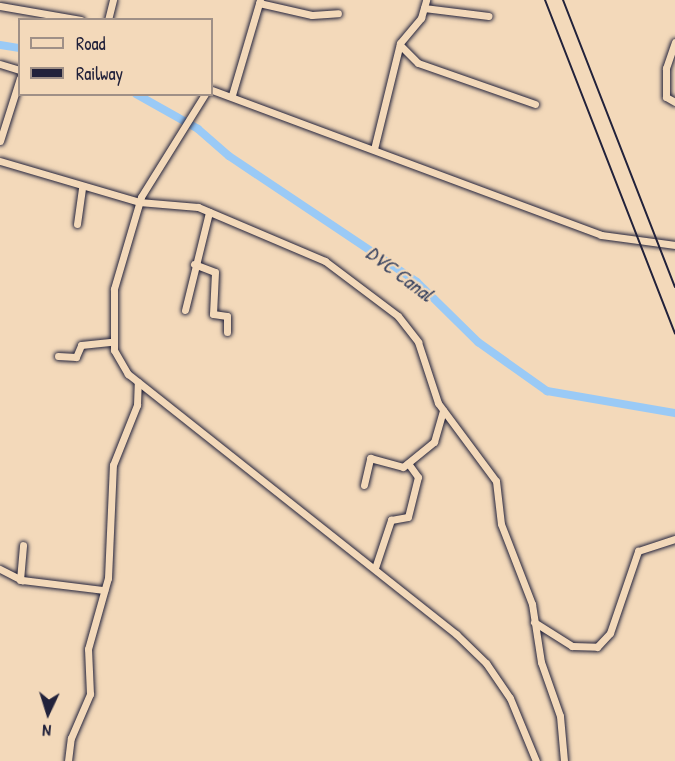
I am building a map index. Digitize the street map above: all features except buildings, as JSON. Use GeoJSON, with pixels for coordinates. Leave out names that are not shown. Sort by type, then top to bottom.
{"type":"FeatureCollection","features":[{"type":"Feature","properties":{"kind":"street"},"geometry":{"type":"LineString","coordinates":[[108,18],[113,0]]}},
{"type":"Feature","properties":{"kind":"street"},"geometry":{"type":"LineString","coordinates":[[232,95],[259,2],[312,15],[338,13]]}},
{"type":"Feature","properties":{"kind":"street"},"geometry":{"type":"LineString","coordinates":[[374,149],[399,45],[425,4],[489,16]]}},
{"type":"Feature","properties":{"kind":"street"},"geometry":{"type":"LineString","coordinates":[[0,6],[69,18]]}},
{"type":"Feature","properties":{"kind":"street"},"geometry":{"type":"LineString","coordinates":[[675,42],[666,68],[666,97],[675,102]]}},
{"type":"Feature","properties":{"kind":"street"},"geometry":{"type":"LineString","coordinates":[[399,45],[418,63],[535,104]]}},
{"type":"Feature","properties":{"kind":"street"},"geometry":{"type":"LineString","coordinates":[[0,64],[18,69]]}},
{"type":"Feature","properties":{"kind":"street"},"geometry":{"type":"LineString","coordinates":[[0,141],[18,84]]}},
{"type":"Feature","properties":{"kind":"street"},"geometry":{"type":"LineString","coordinates":[[213,90],[232,95],[601,236],[675,245]]}},
{"type":"Feature","properties":{"kind":"street"},"geometry":{"type":"LineString","coordinates":[[204,96],[139,202],[114,289],[110,342],[138,382],[375,568],[486,663],[510,698],[536,761]]}},
{"type":"Feature","properties":{"kind":"street"},"geometry":{"type":"LineString","coordinates":[[0,161],[82,188],[139,202],[193,206],[209,212],[325,261],[394,312],[418,342],[443,410],[496,481],[501,524],[534,622],[560,716],[564,761]]}},
{"type":"Feature","properties":{"kind":"street"},"geometry":{"type":"LineString","coordinates":[[77,224],[82,188]]}},
{"type":"Feature","properties":{"kind":"street"},"geometry":{"type":"LineString","coordinates":[[185,310],[194,264],[209,212]]}},
{"type":"Feature","properties":{"kind":"street"},"geometry":{"type":"LineString","coordinates":[[194,264],[215,272],[213,313],[227,316],[227,332]]}},
{"type":"Feature","properties":{"kind":"street"},"geometry":{"type":"LineString","coordinates":[[58,356],[76,357],[80,345],[110,342]]}},
{"type":"Feature","properties":{"kind":"street"},"geometry":{"type":"LineString","coordinates":[[68,761],[71,738],[90,694],[89,647],[104,590],[113,465],[137,405],[138,382]]}},
{"type":"Feature","properties":{"kind":"street"},"geometry":{"type":"LineString","coordinates":[[363,485],[370,458],[402,467],[434,442],[443,410]]}},
{"type":"Feature","properties":{"kind":"street"},"geometry":{"type":"LineString","coordinates":[[375,568],[391,520],[408,517],[418,477],[408,463]]}},
{"type":"Feature","properties":{"kind":"street"},"geometry":{"type":"LineString","coordinates":[[534,622],[572,646],[597,647],[610,633],[638,551],[675,539]]}},
{"type":"Feature","properties":{"kind":"street"},"geometry":{"type":"LineString","coordinates":[[21,579],[23,545]]}},
{"type":"Feature","properties":{"kind":"street"},"geometry":{"type":"LineString","coordinates":[[0,569],[21,579],[104,590]]}},
{"type":"Feature","properties":{"kind":"waterway","name":"DVC Canal"},"geometry":{"type":"LineString","coordinates":[[0,45],[18,48]]}},
{"type":"Feature","properties":{"kind":"waterway","name":"DVC Canal"},"geometry":{"type":"LineString","coordinates":[[140,96],[198,129],[229,156],[417,282],[478,342],[547,391],[675,413]]}},
{"type":"Feature","properties":{"kind":"railway"},"geometry":{"type":"LineString","coordinates":[[545,0],[675,334]]}},
{"type":"Feature","properties":{"kind":"railway"},"geometry":{"type":"LineString","coordinates":[[563,0],[675,287]]}}]}
